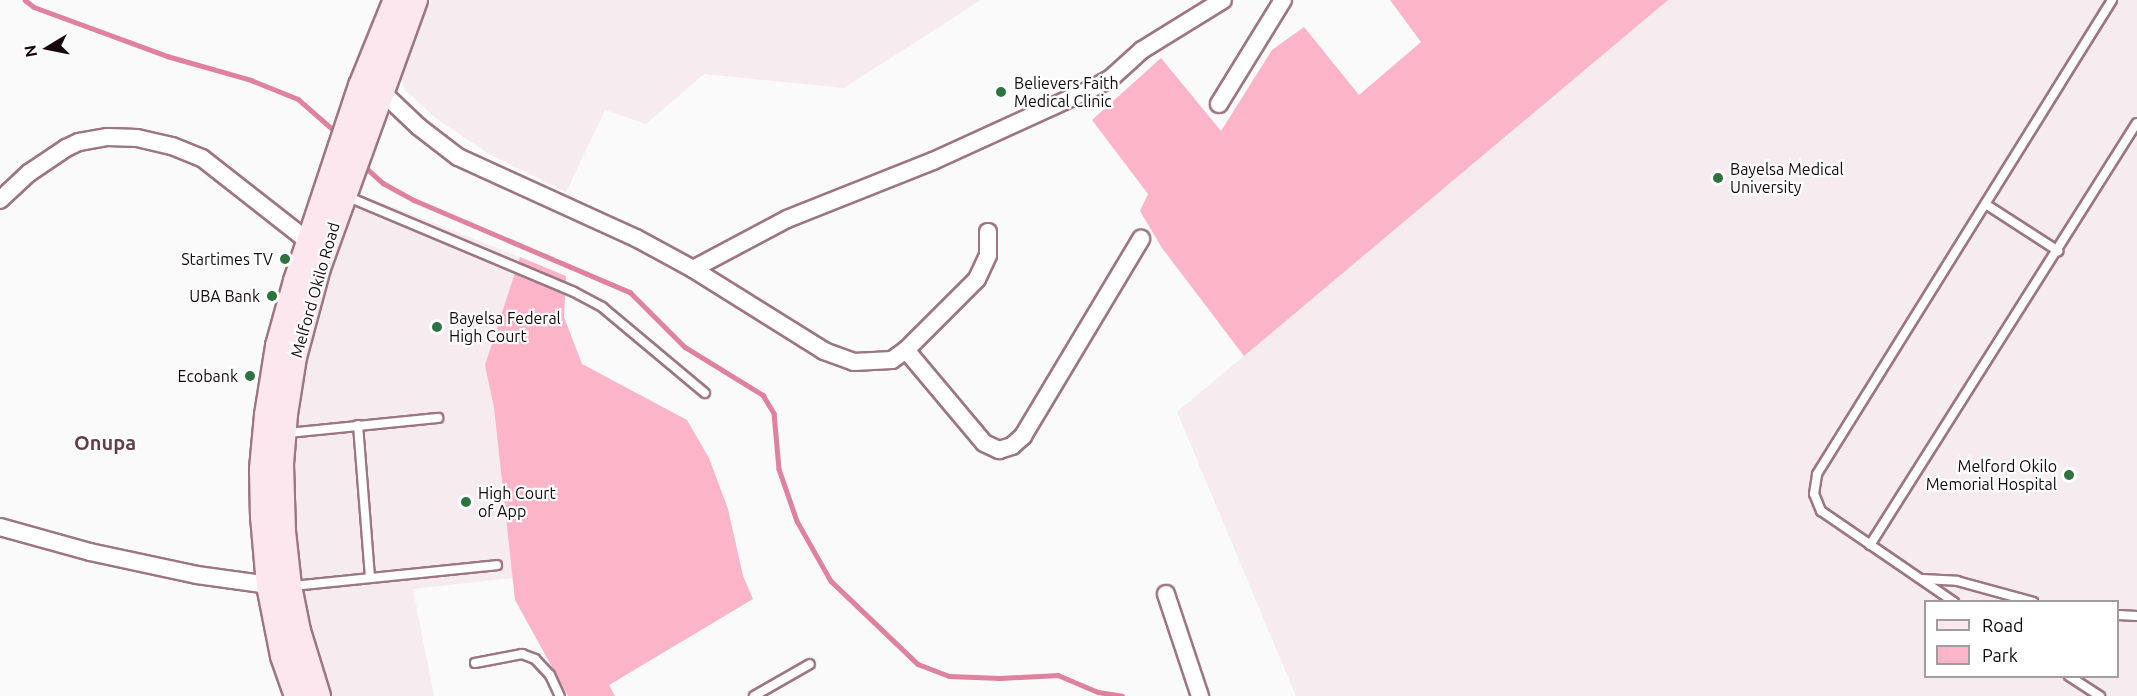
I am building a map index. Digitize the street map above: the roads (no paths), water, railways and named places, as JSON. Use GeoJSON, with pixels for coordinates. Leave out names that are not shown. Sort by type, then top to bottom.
{"type":"FeatureCollection","features":[{"type":"Feature","properties":{"kind":"main road","name":"Melford Okilo Road"},"geometry":{"type":"LineString","coordinates":[[297,696],[284,656],[279,586],[283,532],[281,464],[283,433],[294,357],[335,192],[363,112],[396,0]]}},
{"type":"Feature","properties":{"kind":"main road","name":"Melford Okilo Road"},"geometry":{"type":"LineString","coordinates":[[363,112],[381,91],[415,0]]}},
{"type":"Feature","properties":{"kind":"main road","name":"Melford Okilo Road"},"geometry":{"type":"LineString","coordinates":[[318,696],[298,631],[279,586],[263,517],[262,470],[267,415],[278,346],[309,242],[335,192]]}},
{"type":"Feature","properties":{"kind":"street"},"geometry":{"type":"LineString","coordinates":[[693,269],[787,219],[933,161],[1091,89],[1110,79],[1142,51],[1223,0]]}},
{"type":"Feature","properties":{"kind":"street"},"geometry":{"type":"LineString","coordinates":[[1219,104],[1283,0]]}},
{"type":"Feature","properties":{"kind":"street"},"geometry":{"type":"LineString","coordinates":[[381,91],[419,127],[458,156],[636,238],[693,269],[824,351],[854,362],[892,360],[906,350],[977,279],[988,255],[988,232]]}},
{"type":"Feature","properties":{"kind":"street"},"geometry":{"type":"LineString","coordinates":[[0,200],[29,173],[66,147],[108,136],[137,138],[172,146],[202,158],[309,242]]}},
{"type":"Feature","properties":{"kind":"street"},"geometry":{"type":"LineString","coordinates":[[906,350],[984,443],[999,450],[1012,446],[1023,436],[1141,239]]}},
{"type":"Feature","properties":{"kind":"street"},"geometry":{"type":"LineString","coordinates":[[0,527],[90,552],[186,573],[279,586]]}},
{"type":"Feature","properties":{"kind":"street"},"geometry":{"type":"LineString","coordinates":[[1166,594],[1200,696]]}},
{"type":"Feature","properties":{"kind":"lane"},"geometry":{"type":"LineString","coordinates":[[1951,600],[1821,511],[1814,495],[1817,474],[1987,205],[2112,0]]}},
{"type":"Feature","properties":{"kind":"lane"},"geometry":{"type":"LineString","coordinates":[[1870,545],[2137,123]]}},
{"type":"Feature","properties":{"kind":"lane"},"geometry":{"type":"LineString","coordinates":[[335,192],[574,292],[602,307],[705,393]]}},
{"type":"Feature","properties":{"kind":"lane"},"geometry":{"type":"LineString","coordinates":[[1987,205],[2058,251]]}},
{"type":"Feature","properties":{"kind":"lane"},"geometry":{"type":"LineString","coordinates":[[283,433],[438,418]]}},
{"type":"Feature","properties":{"kind":"lane"},"geometry":{"type":"LineString","coordinates":[[358,425],[370,578]]}},
{"type":"Feature","properties":{"kind":"lane"},"geometry":{"type":"LineString","coordinates":[[279,586],[497,565]]}},
{"type":"Feature","properties":{"kind":"lane"},"geometry":{"type":"LineString","coordinates":[[1921,579],[1957,581],[2026,600]]}},
{"type":"Feature","properties":{"kind":"lane"},"geometry":{"type":"LineString","coordinates":[[2119,615],[2137,616]]}},
{"type":"Feature","properties":{"kind":"lane"},"geometry":{"type":"LineString","coordinates":[[475,663],[522,654],[535,659],[550,675],[560,696]]}},
{"type":"Feature","properties":{"kind":"lane"},"geometry":{"type":"LineString","coordinates":[[754,696],[810,664]]}},
{"type":"Feature","properties":{"kind":"lane"},"geometry":{"type":"LineString","coordinates":[[2072,678],[2100,696]]}},
{"type":"Feature","properties":{"kind":"waterway"},"geometry":{"type":"LineString","coordinates":[[25,0],[34,7],[167,56],[251,80],[298,99],[337,133]]}},
{"type":"Feature","properties":{"kind":"waterway"},"geometry":{"type":"LineString","coordinates":[[363,165],[383,183],[414,200],[630,292],[685,347],[763,395],[774,413],[779,469],[797,521],[831,581],[918,664],[949,676],[1000,678],[1058,675],[1098,692],[1122,696]]}},
{"type":"Feature","properties":{"kind":"place","name":"Believers Faith Medical Clinic"},"geometry":{"type":"Point","coordinates":[1001,92]}},
{"type":"Feature","properties":{"kind":"place","name":"Bayelsa Medical University"},"geometry":{"type":"Point","coordinates":[1718,178]}},
{"type":"Feature","properties":{"kind":"place","name":"Startimes TV"},"geometry":{"type":"Point","coordinates":[285,259]}},
{"type":"Feature","properties":{"kind":"place","name":"UBA Bank"},"geometry":{"type":"Point","coordinates":[272,296]}},
{"type":"Feature","properties":{"kind":"place","name":"Bayelsa Federal High Court"},"geometry":{"type":"Point","coordinates":[437,327]}},
{"type":"Feature","properties":{"kind":"place","name":"Ecobank"},"geometry":{"type":"Point","coordinates":[250,376]}},
{"type":"Feature","properties":{"kind":"place","name":"Melford Okilo Memorial Hospital"},"geometry":{"type":"Point","coordinates":[2069,475]}},
{"type":"Feature","properties":{"kind":"place","name":"High Court of App"},"geometry":{"type":"Point","coordinates":[466,502]}},
{"type":"Feature","properties":{"kind":"district","name":"Onupa"},"geometry":{"type":"Point","coordinates":[105,442]}}]}
